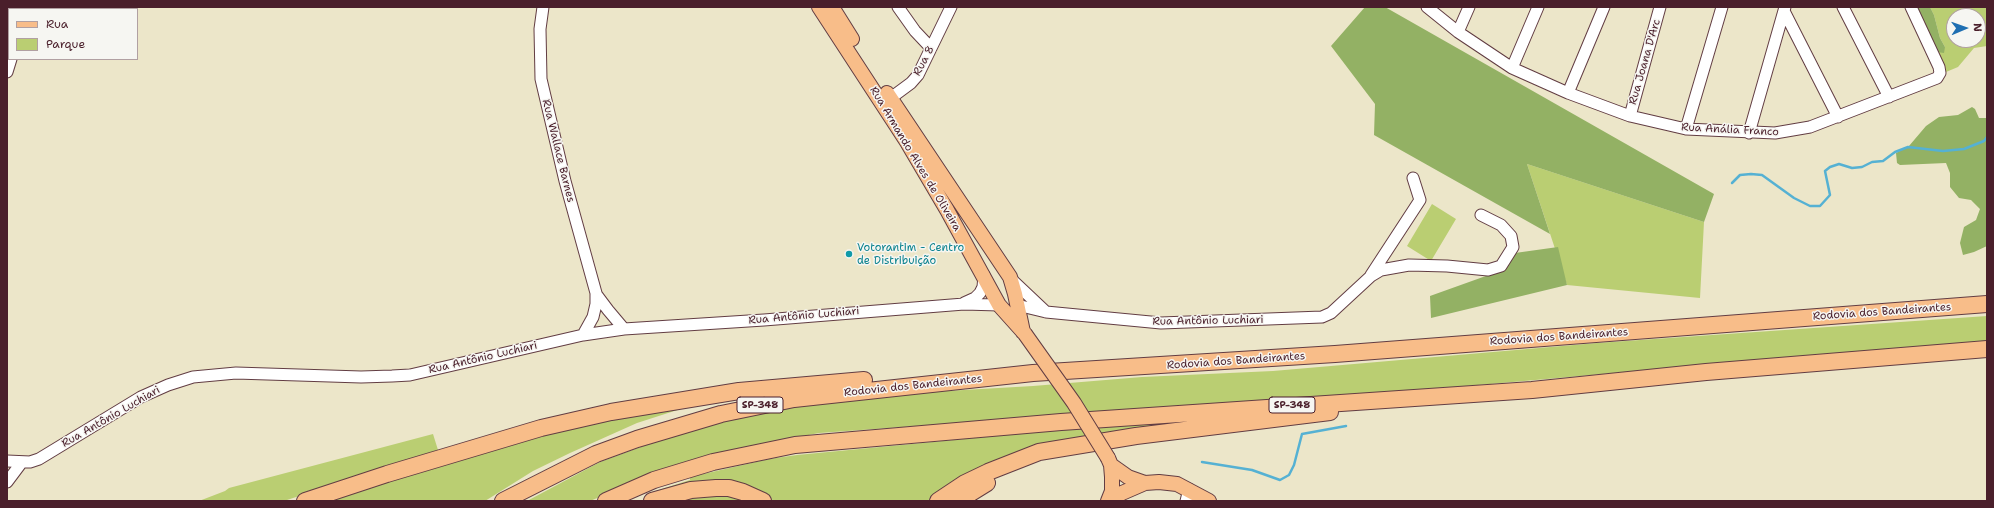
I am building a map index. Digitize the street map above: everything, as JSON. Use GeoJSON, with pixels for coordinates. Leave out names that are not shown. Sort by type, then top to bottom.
{"type":"FeatureCollection","features":[{"type":"Feature","properties":{"kind":"highway","name":"Rodovia dos Bandeirantes"},"geometry":{"type":"LineString","coordinates":[[503,501],[596,454],[670,428],[721,414],[771,403],[832,394],[1033,373],[1327,355],[1987,304]]}},
{"type":"Feature","properties":{"kind":"highway","name":"SP-348"},"geometry":{"type":"LineString","coordinates":[[606,501],[654,480],[713,462],[795,445],[1061,422],[1304,404],[1532,390],[1706,372],[1987,349]]}},
{"type":"Feature","properties":{"kind":"highway"},"geometry":{"type":"LineString","coordinates":[[305,501],[387,474],[541,428],[625,409],[739,391],[910,374],[964,370],[1033,373]]}},
{"type":"Feature","properties":{"kind":"highway"},"geometry":{"type":"LineString","coordinates":[[938,501],[965,483],[1013,461],[1039,452],[1106,440],[1451,396]]}},
{"type":"Feature","properties":{"kind":"highway"},"geometry":{"type":"LineString","coordinates":[[958,501],[993,480],[1017,468],[1043,458],[1106,440]]}},
{"type":"Feature","properties":{"kind":"highway"},"geometry":{"type":"LineString","coordinates":[[652,501],[691,490],[716,488],[729,488],[743,492],[763,501]]}},
{"type":"Feature","properties":{"kind":"main road","name":"Rua Armando Alves de Oliveira"},"geometry":{"type":"LineString","coordinates":[[819,7],[1006,272],[1016,294],[1017,305],[1024,333]]}},
{"type":"Feature","properties":{"kind":"main road","name":"Rua Armando Alves de Oliveira"},"geometry":{"type":"LineString","coordinates":[[832,7],[984,275],[999,306],[1024,333],[1074,402],[1110,462]]}},
{"type":"Feature","properties":{"kind":"main road"},"geometry":{"type":"LineString","coordinates":[[984,275],[991,270],[1006,272]]}},
{"type":"Feature","properties":{"kind":"main road"},"geometry":{"type":"LineString","coordinates":[[999,306],[1017,305]]}},
{"type":"Feature","properties":{"kind":"main road"},"geometry":{"type":"LineString","coordinates":[[1110,462],[1128,477],[1145,483],[1169,483],[1187,495],[1210,501]]}},
{"type":"Feature","properties":{"kind":"main road"},"geometry":{"type":"LineString","coordinates":[[1109,501],[1112,484],[1110,462]]}},
{"type":"Feature","properties":{"kind":"main road"},"geometry":{"type":"LineString","coordinates":[[1109,501],[1122,492],[1145,483]]}},
{"type":"Feature","properties":{"kind":"street","name":"Rua Wallace Barnes"},"geometry":{"type":"LineString","coordinates":[[543,7],[540,29],[541,78],[565,181],[596,293],[594,317],[583,335]]}},
{"type":"Feature","properties":{"kind":"street"},"geometry":{"type":"LineString","coordinates":[[898,7],[915,31],[931,48]]}},
{"type":"Feature","properties":{"kind":"street","name":"Rua Anália Franco"},"geometry":{"type":"LineString","coordinates":[[1427,7],[1458,32],[1512,68],[1568,93],[1630,116],[1686,129],[1749,133],[1795,131],[1838,117],[1939,76],[1939,67],[1910,7]]}},
{"type":"Feature","properties":{"kind":"street"},"geometry":{"type":"LineString","coordinates":[[1458,32],[1469,7]]}},
{"type":"Feature","properties":{"kind":"street"},"geometry":{"type":"LineString","coordinates":[[1512,68],[1538,7]]}},
{"type":"Feature","properties":{"kind":"street"},"geometry":{"type":"LineString","coordinates":[[1568,93],[1604,7]]}},
{"type":"Feature","properties":{"kind":"street","name":"Rua Joana D'Arc"},"geometry":{"type":"LineString","coordinates":[[1630,116],[1660,7]]}},
{"type":"Feature","properties":{"kind":"street"},"geometry":{"type":"LineString","coordinates":[[1686,129],[1722,7]]}},
{"type":"Feature","properties":{"kind":"street"},"geometry":{"type":"LineString","coordinates":[[1843,7],[1889,97]]}},
{"type":"Feature","properties":{"kind":"street","name":"Rua 8"},"geometry":{"type":"LineString","coordinates":[[886,102],[912,83],[924,65],[949,8]]}},
{"type":"Feature","properties":{"kind":"street"},"geometry":{"type":"LineString","coordinates":[[1784,9],[1838,117]]}},
{"type":"Feature","properties":{"kind":"street"},"geometry":{"type":"LineString","coordinates":[[1749,133],[1784,9]]}},
{"type":"Feature","properties":{"kind":"street"},"geometry":{"type":"LineString","coordinates":[[7,72],[11,60]]}},
{"type":"Feature","properties":{"kind":"street"},"geometry":{"type":"LineString","coordinates":[[1371,276],[1420,200],[1413,178]]}},
{"type":"Feature","properties":{"kind":"street"},"geometry":{"type":"LineString","coordinates":[[1371,276],[1395,266],[1409,265],[1447,266],[1482,270],[1497,268],[1504,263],[1513,246],[1512,236],[1501,225],[1481,215]]}},
{"type":"Feature","properties":{"kind":"street"},"geometry":{"type":"LineString","coordinates":[[1006,272],[1046,312]]}},
{"type":"Feature","properties":{"kind":"street"},"geometry":{"type":"LineString","coordinates":[[964,304],[975,298],[980,293],[983,287],[984,275]]}},
{"type":"Feature","properties":{"kind":"street","name":"Rua Antônio Luchiari"},"geometry":{"type":"LineString","coordinates":[[1017,305],[1046,312],[1170,323],[1322,317],[1331,313],[1371,276]]}},
{"type":"Feature","properties":{"kind":"street","name":"Rua Wallace Barnes"},"geometry":{"type":"LineString","coordinates":[[596,293],[624,329]]}},
{"type":"Feature","properties":{"kind":"street","name":"Rua Antônio Luchiari"},"geometry":{"type":"LineString","coordinates":[[7,461],[30,462],[39,459],[141,397],[168,385],[193,377],[236,373],[361,377],[410,374],[583,335],[624,329],[764,320],[964,304],[999,306]]}},
{"type":"Feature","properties":{"kind":"street"},"geometry":{"type":"LineString","coordinates":[[7,482],[22,462]]}},
{"type":"Feature","properties":{"kind":"green space"},"geometry":{"type":"Polygon","coordinates":[[[1365,7],[1385,7],[1714,194],[1704,222],[1527,164],[1550,234],[1374,135],[1375,104],[1331,46],[1365,7]]]}},
{"type":"Feature","properties":{"kind":"green space"},"geometry":{"type":"Polygon","coordinates":[[[1917,7],[1930,7],[1934,15],[1940,38],[1945,47],[1944,53],[1937,52],[1917,7]]]}},
{"type":"Feature","properties":{"kind":"green space"},"geometry":{"type":"Polygon","coordinates":[[[1930,7],[1987,7],[1986,46],[1986,8],[1946,8],[1946,48],[1974,48],[1958,67],[1946,72],[1937,52],[1945,47],[1940,38],[1934,15],[1930,7]]]}},
{"type":"Feature","properties":{"kind":"green space"},"geometry":{"type":"Polygon","coordinates":[[[1972,107],[1975,109],[1979,118],[1987,118],[1987,246],[1963,255],[1960,243],[1964,227],[1976,220],[1980,209],[1971,200],[1959,198],[1950,187],[1950,173],[1946,163],[1900,165],[1897,163],[1896,153],[1909,146],[1926,126],[1939,117],[1958,115],[1972,107]]]}},
{"type":"Feature","properties":{"kind":"green space"},"geometry":{"type":"Polygon","coordinates":[[[1527,164],[1704,222],[1700,298],[1567,285],[1527,164]]]}},
{"type":"Feature","properties":{"kind":"green space"},"geometry":{"type":"Polygon","coordinates":[[[1432,204],[1456,219],[1431,261],[1407,246],[1432,204]]]}},
{"type":"Feature","properties":{"kind":"green space"},"geometry":{"type":"Polygon","coordinates":[[[1558,247],[1567,285],[1431,318],[1430,296],[1497,272],[1515,253],[1558,247]]]}},
{"type":"Feature","properties":{"kind":"green space"},"geometry":{"type":"Polygon","coordinates":[[[1987,316],[1987,343],[1705,365],[1422,390],[819,433],[730,450],[660,472],[590,501],[527,501],[600,462],[676,434],[763,411],[929,392],[1033,386],[1142,377],[1273,371],[1597,343],[1987,316]]]}},
{"type":"Feature","properties":{"kind":"green space"},"geometry":{"type":"Polygon","coordinates":[[[693,405],[637,423],[570,453],[533,471],[485,501],[321,501],[561,429],[693,405]]]}},
{"type":"Feature","properties":{"kind":"green space"},"geometry":{"type":"Polygon","coordinates":[[[1224,419],[1102,436],[945,489],[927,501],[774,501],[760,492],[650,495],[649,493],[690,480],[690,477],[769,459],[797,455],[1099,426],[1224,419]]]}},
{"type":"Feature","properties":{"kind":"green space"},"geometry":{"type":"Polygon","coordinates":[[[433,434],[438,450],[284,501],[199,501],[229,488],[433,434]]]}},
{"type":"Feature","properties":{"kind":"green space"},"geometry":{"type":"Polygon","coordinates":[[[727,494],[749,501],[671,501],[685,497],[727,494]]]}},
{"type":"Feature","properties":{"kind":"waterway"},"geometry":{"type":"LineString","coordinates":[[1732,183],[1740,175],[1762,175],[1794,198],[1810,206],[1820,206],[1830,195],[1825,171],[1830,167],[1839,164],[1852,168],[1862,167],[1872,162],[1883,161],[1895,152],[1908,147],[1943,151],[1964,149],[1984,141],[1987,137]]}},
{"type":"Feature","properties":{"kind":"waterway"},"geometry":{"type":"LineString","coordinates":[[1202,462],[1252,470],[1280,480],[1289,475],[1294,465],[1302,434],[1346,426]]}},
{"type":"Feature","properties":{"kind":"place","name":"Votorantim - Centro de Distribuição"},"geometry":{"type":"Point","coordinates":[849,254]}}]}
